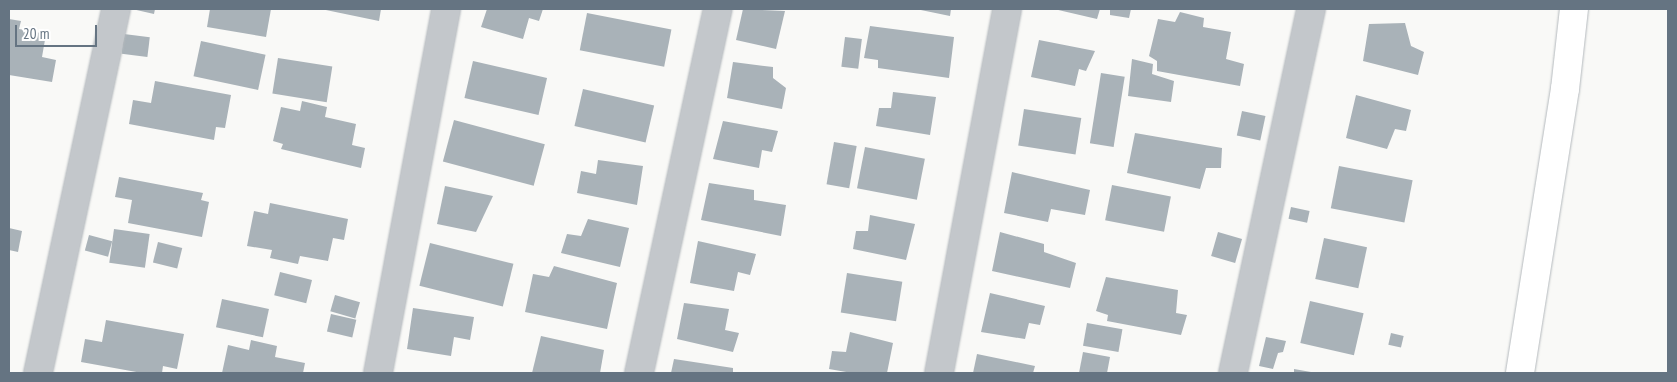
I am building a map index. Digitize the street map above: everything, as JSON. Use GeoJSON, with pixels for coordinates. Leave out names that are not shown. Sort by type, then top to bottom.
{"type":"FeatureCollection","features":[{"type":"Feature","properties":{"kind":"main road"},"geometry":{"type":"LineString","coordinates":[[1520,373],[1565,89],[1574,9]]}},
{"type":"Feature","properties":{"kind":"street"},"geometry":{"type":"LineString","coordinates":[[38,373],[116,9]]}},
{"type":"Feature","properties":{"kind":"street"},"geometry":{"type":"LineString","coordinates":[[378,373],[446,9]]}},
{"type":"Feature","properties":{"kind":"street"},"geometry":{"type":"LineString","coordinates":[[639,373],[718,9]]}},
{"type":"Feature","properties":{"kind":"street"},"geometry":{"type":"LineString","coordinates":[[939,373],[1007,9]]}},
{"type":"Feature","properties":{"kind":"street"},"geometry":{"type":"LineString","coordinates":[[1233,373],[1311,9]]}},
{"type":"Feature","properties":{"kind":"building"},"geometry":{"type":"Polygon","coordinates":[[[132,9],[155,9],[154,14],[132,9]]]}},
{"type":"Feature","properties":{"kind":"building"},"geometry":{"type":"Polygon","coordinates":[[[210,9],[271,9],[266,37],[207,27],[210,9]]]}},
{"type":"Feature","properties":{"kind":"building"},"geometry":{"type":"Polygon","coordinates":[[[321,9],[381,9],[379,21],[321,9]]]}},
{"type":"Feature","properties":{"kind":"building"},"geometry":{"type":"Polygon","coordinates":[[[487,9],[543,9],[539,21],[529,18],[523,39],[481,27],[487,9]]]}},
{"type":"Feature","properties":{"kind":"building"},"geometry":{"type":"Polygon","coordinates":[[[743,9],[785,11],[776,49],[736,40],[743,9]]]}},
{"type":"Feature","properties":{"kind":"building"},"geometry":{"type":"Polygon","coordinates":[[[916,9],[951,9],[950,16],[916,9]]]}},
{"type":"Feature","properties":{"kind":"building"},"geometry":{"type":"Polygon","coordinates":[[[1054,9],[1100,9],[1097,19],[1054,9]]]}},
{"type":"Feature","properties":{"kind":"building"},"geometry":{"type":"Polygon","coordinates":[[[1110,9],[1131,9],[1129,18],[1110,15],[1110,9]]]}},
{"type":"Feature","properties":{"kind":"building"},"geometry":{"type":"Polygon","coordinates":[[[1180,12],[1204,18],[1203,27],[1231,32],[1226,59],[1244,64],[1240,86],[1157,71],[1157,61],[1149,56],[1158,19],[1175,22],[1180,12]]]}},
{"type":"Feature","properties":{"kind":"building"},"geometry":{"type":"Polygon","coordinates":[[[587,13],[671,29],[664,67],[580,50],[587,13]]]}},
{"type":"Feature","properties":{"kind":"building"},"geometry":{"type":"Polygon","coordinates":[[[9,19],[21,21],[19,29],[46,34],[42,57],[56,60],[52,82],[9,75],[9,19]]]}},
{"type":"Feature","properties":{"kind":"building"},"geometry":{"type":"Polygon","coordinates":[[[1405,23],[1411,46],[1424,52],[1418,75],[1363,61],[1369,24],[1405,23]]]}},
{"type":"Feature","properties":{"kind":"building"},"geometry":{"type":"Polygon","coordinates":[[[870,26],[954,37],[949,78],[878,68],[878,60],[864,58],[870,26]]]}},
{"type":"Feature","properties":{"kind":"building"},"geometry":{"type":"Polygon","coordinates":[[[124,34],[150,37],[147,57],[122,54],[124,34]]]}},
{"type":"Feature","properties":{"kind":"building"},"geometry":{"type":"Polygon","coordinates":[[[845,37],[862,39],[858,69],[841,67],[845,37]]]}},
{"type":"Feature","properties":{"kind":"building"},"geometry":{"type":"Polygon","coordinates":[[[1039,40],[1095,51],[1086,71],[1079,69],[1075,86],[1031,77],[1039,40]]]}},
{"type":"Feature","properties":{"kind":"building"},"geometry":{"type":"Polygon","coordinates":[[[201,41],[266,55],[258,90],[194,76],[201,41]]]}},
{"type":"Feature","properties":{"kind":"building"},"geometry":{"type":"Polygon","coordinates":[[[278,58],[332,67],[327,102],[272,94],[278,58]]]}},
{"type":"Feature","properties":{"kind":"building"},"geometry":{"type":"Polygon","coordinates":[[[1132,59],[1153,64],[1152,74],[1174,81],[1171,102],[1128,96],[1132,59]]]}},
{"type":"Feature","properties":{"kind":"building"},"geometry":{"type":"Polygon","coordinates":[[[473,61],[547,78],[539,115],[464,98],[473,61]]]}},
{"type":"Feature","properties":{"kind":"building"},"geometry":{"type":"Polygon","coordinates":[[[733,62],[773,67],[773,78],[786,88],[782,109],[727,98],[733,62]]]}},
{"type":"Feature","properties":{"kind":"building"},"geometry":{"type":"Polygon","coordinates":[[[1101,73],[1125,77],[1114,147],[1090,143],[1101,73]]]}},
{"type":"Feature","properties":{"kind":"building"},"geometry":{"type":"Polygon","coordinates":[[[155,81],[231,95],[225,128],[216,127],[214,140],[129,124],[133,100],[151,103],[155,81]]]}},
{"type":"Feature","properties":{"kind":"building"},"geometry":{"type":"Polygon","coordinates":[[[583,89],[654,105],[646,142],[574,126],[583,89]]]}},
{"type":"Feature","properties":{"kind":"building"},"geometry":{"type":"Polygon","coordinates":[[[893,92],[936,97],[930,135],[876,126],[879,108],[891,108],[893,92]]]}},
{"type":"Feature","properties":{"kind":"building"},"geometry":{"type":"Polygon","coordinates":[[[1356,95],[1411,110],[1406,131],[1395,129],[1387,149],[1346,138],[1356,95]]]}},
{"type":"Feature","properties":{"kind":"building"},"geometry":{"type":"Polygon","coordinates":[[[302,101],[327,107],[325,117],[356,124],[352,145],[365,148],[361,168],[281,149],[283,144],[273,141],[281,107],[300,111],[302,101]]]}},
{"type":"Feature","properties":{"kind":"building"},"geometry":{"type":"Polygon","coordinates":[[[1024,109],[1081,118],[1075,155],[1018,146],[1024,109]]]}},
{"type":"Feature","properties":{"kind":"building"},"geometry":{"type":"Polygon","coordinates":[[[1242,111],[1265,116],[1260,140],[1237,135],[1242,111]]]}},
{"type":"Feature","properties":{"kind":"building"},"geometry":{"type":"Polygon","coordinates":[[[454,120],[545,144],[534,186],[443,162],[454,120]]]}},
{"type":"Feature","properties":{"kind":"building"},"geometry":{"type":"Polygon","coordinates":[[[723,121],[778,131],[772,152],[762,150],[759,168],[713,159],[723,121]]]}},
{"type":"Feature","properties":{"kind":"building"},"geometry":{"type":"Polygon","coordinates":[[[1135,133],[1222,148],[1221,168],[1206,168],[1200,189],[1127,173],[1135,133]]]}},
{"type":"Feature","properties":{"kind":"building"},"geometry":{"type":"Polygon","coordinates":[[[834,142],[857,146],[849,188],[827,184],[834,142]]]}},
{"type":"Feature","properties":{"kind":"building"},"geometry":{"type":"Polygon","coordinates":[[[865,147],[925,159],[917,200],[857,188],[865,147]]]}},
{"type":"Feature","properties":{"kind":"building"},"geometry":{"type":"Polygon","coordinates":[[[598,160],[643,166],[637,205],[577,193],[581,171],[596,174],[598,160]]]}},
{"type":"Feature","properties":{"kind":"building"},"geometry":{"type":"Polygon","coordinates":[[[1339,166],[1413,180],[1404,223],[1331,208],[1339,166]]]}},
{"type":"Feature","properties":{"kind":"building"},"geometry":{"type":"Polygon","coordinates":[[[1012,172],[1090,190],[1085,215],[1051,209],[1048,222],[1004,213],[1012,172]]]}},
{"type":"Feature","properties":{"kind":"building"},"geometry":{"type":"Polygon","coordinates":[[[119,177],[203,193],[201,200],[209,202],[202,237],[128,223],[132,200],[115,197],[119,177]]]}},
{"type":"Feature","properties":{"kind":"building"},"geometry":{"type":"Polygon","coordinates":[[[709,183],[754,190],[754,200],[786,205],[781,236],[701,220],[709,183]]]}},
{"type":"Feature","properties":{"kind":"building"},"geometry":{"type":"Polygon","coordinates":[[[1112,185],[1171,196],[1164,232],[1105,220],[1112,185]]]}},
{"type":"Feature","properties":{"kind":"building"},"geometry":{"type":"Polygon","coordinates":[[[445,186],[493,196],[476,232],[437,224],[445,186]]]}},
{"type":"Feature","properties":{"kind":"building"},"geometry":{"type":"Polygon","coordinates":[[[270,203],[348,219],[344,240],[333,238],[328,261],[300,256],[298,264],[270,258],[272,250],[247,246],[254,211],[268,214],[270,203]]]}},
{"type":"Feature","properties":{"kind":"building"},"geometry":{"type":"Polygon","coordinates":[[[1291,207],[1310,211],[1307,223],[1289,219],[1291,207]]]}},
{"type":"Feature","properties":{"kind":"building"},"geometry":{"type":"Polygon","coordinates":[[[870,215],[915,224],[906,260],[853,249],[856,231],[868,231],[870,215]]]}},
{"type":"Feature","properties":{"kind":"building"},"geometry":{"type":"Polygon","coordinates":[[[588,219],[629,228],[620,267],[561,253],[567,234],[581,236],[588,219]]]}},
{"type":"Feature","properties":{"kind":"building"},"geometry":{"type":"Polygon","coordinates":[[[9,228],[22,231],[18,252],[9,250],[9,228]]]}},
{"type":"Feature","properties":{"kind":"building"},"geometry":{"type":"Polygon","coordinates":[[[114,229],[150,234],[145,268],[109,263],[114,229]]]}},
{"type":"Feature","properties":{"kind":"building"},"geometry":{"type":"Polygon","coordinates":[[[1000,232],[1044,244],[1044,252],[1076,263],[1070,288],[992,271],[1000,232]]]}},
{"type":"Feature","properties":{"kind":"building"},"geometry":{"type":"Polygon","coordinates":[[[1218,232],[1242,239],[1235,263],[1211,256],[1218,232]]]}},
{"type":"Feature","properties":{"kind":"building"},"geometry":{"type":"Polygon","coordinates":[[[89,235],[112,241],[108,257],[85,250],[89,235]]]}},
{"type":"Feature","properties":{"kind":"building"},"geometry":{"type":"Polygon","coordinates":[[[1324,238],[1367,247],[1358,288],[1315,279],[1324,238]]]}},
{"type":"Feature","properties":{"kind":"building"},"geometry":{"type":"Polygon","coordinates":[[[698,241],[756,254],[750,275],[738,272],[734,291],[690,283],[698,241]]]}},
{"type":"Feature","properties":{"kind":"building"},"geometry":{"type":"Polygon","coordinates":[[[158,242],[182,248],[177,268],[153,262],[158,242]]]}},
{"type":"Feature","properties":{"kind":"building"},"geometry":{"type":"Polygon","coordinates":[[[430,243],[513,264],[503,306],[419,286],[430,243]]]}},
{"type":"Feature","properties":{"kind":"building"},"geometry":{"type":"Polygon","coordinates":[[[554,266],[617,283],[607,329],[525,312],[533,274],[549,277],[554,266]]]}},
{"type":"Feature","properties":{"kind":"building"},"geometry":{"type":"Polygon","coordinates":[[[280,272],[312,280],[306,303],[274,295],[280,272]]]}},
{"type":"Feature","properties":{"kind":"building"},"geometry":{"type":"Polygon","coordinates":[[[847,273],[902,282],[896,321],[841,313],[847,273]]]}},
{"type":"Feature","properties":{"kind":"building"},"geometry":{"type":"Polygon","coordinates":[[[1106,277],[1178,290],[1176,313],[1187,315],[1181,335],[1107,321],[1108,315],[1096,311],[1106,277]]]}},
{"type":"Feature","properties":{"kind":"building"},"geometry":{"type":"Polygon","coordinates":[[[990,293],[1045,306],[1040,325],[1029,323],[1025,339],[981,332],[990,293]]]}},
{"type":"Feature","properties":{"kind":"building"},"geometry":{"type":"Polygon","coordinates":[[[335,295],[360,302],[355,319],[330,311],[335,295]]]}},
{"type":"Feature","properties":{"kind":"building"},"geometry":{"type":"Polygon","coordinates":[[[222,299],[269,309],[263,337],[216,327],[222,299]]]}},
{"type":"Feature","properties":{"kind":"building"},"geometry":{"type":"Polygon","coordinates":[[[1310,301],[1364,313],[1354,355],[1300,343],[1310,301]]]}},
{"type":"Feature","properties":{"kind":"building"},"geometry":{"type":"Polygon","coordinates":[[[684,303],[729,309],[725,330],[739,333],[733,352],[677,339],[684,303]]]}},
{"type":"Feature","properties":{"kind":"building"},"geometry":{"type":"Polygon","coordinates":[[[413,308],[474,317],[470,340],[454,337],[451,356],[407,349],[413,308]]]}},
{"type":"Feature","properties":{"kind":"building"},"geometry":{"type":"Polygon","coordinates":[[[331,314],[356,320],[352,337],[327,332],[331,314]]]}},
{"type":"Feature","properties":{"kind":"building"},"geometry":{"type":"Polygon","coordinates":[[[106,320],[184,334],[177,369],[163,366],[162,373],[142,373],[81,362],[85,339],[102,342],[106,320]]]}},
{"type":"Feature","properties":{"kind":"building"},"geometry":{"type":"Polygon","coordinates":[[[1087,323],[1122,329],[1118,352],[1083,346],[1087,323]]]}},
{"type":"Feature","properties":{"kind":"building"},"geometry":{"type":"Polygon","coordinates":[[[850,332],[893,343],[887,373],[852,373],[829,369],[832,351],[846,352],[850,332]]]}},
{"type":"Feature","properties":{"kind":"building"},"geometry":{"type":"Polygon","coordinates":[[[1391,333],[1404,336],[1401,348],[1388,345],[1391,333]]]}},
{"type":"Feature","properties":{"kind":"building"},"geometry":{"type":"Polygon","coordinates":[[[541,336],[604,350],[600,373],[532,373],[541,336]]]}},
{"type":"Feature","properties":{"kind":"building"},"geometry":{"type":"Polygon","coordinates":[[[1266,337],[1286,341],[1283,352],[1278,353],[1273,369],[1259,366],[1266,337]]]}},
{"type":"Feature","properties":{"kind":"building"},"geometry":{"type":"Polygon","coordinates":[[[251,340],[277,346],[275,357],[305,363],[303,373],[222,373],[228,345],[249,350],[251,340]]]}},
{"type":"Feature","properties":{"kind":"building"},"geometry":{"type":"Polygon","coordinates":[[[1083,352],[1110,357],[1107,373],[1079,373],[1083,352]]]}},
{"type":"Feature","properties":{"kind":"building"},"geometry":{"type":"Polygon","coordinates":[[[977,354],[1035,366],[1033,373],[973,373],[977,354]]]}},
{"type":"Feature","properties":{"kind":"building"},"geometry":{"type":"Polygon","coordinates":[[[674,359],[733,368],[733,373],[671,373],[674,359]]]}},
{"type":"Feature","properties":{"kind":"building"},"geometry":{"type":"Polygon","coordinates":[[[1294,369],[1311,372],[1311,373],[1294,373],[1294,369]]]}}]}
